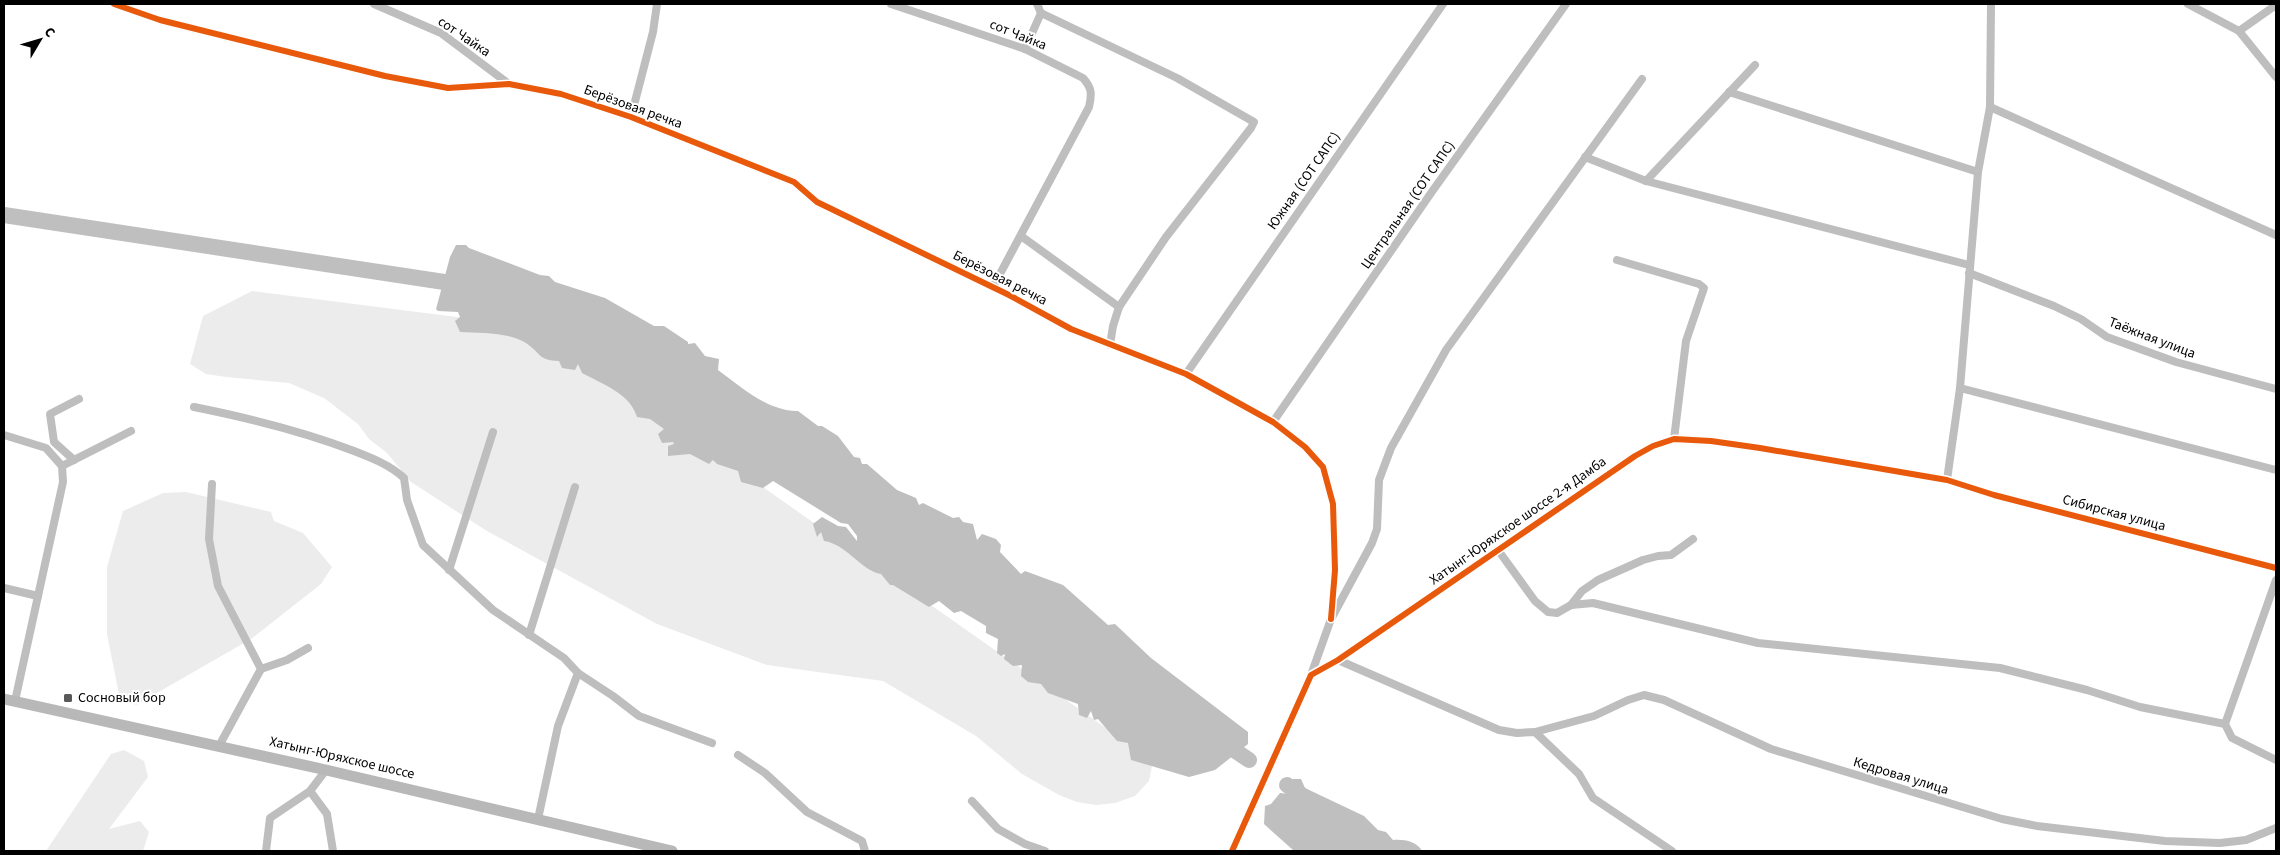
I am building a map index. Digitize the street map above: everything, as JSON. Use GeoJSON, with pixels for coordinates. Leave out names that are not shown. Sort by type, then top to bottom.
{"type":"FeatureCollection","features":[{"type":"Feature","properties":{"kind":"main road","name":"Хатынг-Юряхское шоссе"},"geometry":{"type":"LineString","coordinates":[[9,700],[326,770],[672,851]]}},
{"type":"Feature","properties":{"kind":"street"},"geometry":{"type":"LineString","coordinates":[[114,4],[160,20],[385,76],[448,88],[509,84]]}},
{"type":"Feature","properties":{"kind":"street","name":"сот Чайка"},"geometry":{"type":"LineString","coordinates":[[374,4],[441,33],[509,84]]}},
{"type":"Feature","properties":{"kind":"street"},"geometry":{"type":"LineString","coordinates":[[631,117],[654,32],[657,4]]}},
{"type":"Feature","properties":{"kind":"street","name":"сот Чайка"},"geometry":{"type":"LineString","coordinates":[[891,4],[1024,49],[1083,78],[1090,86],[1092,95],[1089,107],[1021,236]]}},
{"type":"Feature","properties":{"kind":"street"},"geometry":{"type":"LineString","coordinates":[[1037,4],[1041,13],[1177,78],[1254,122],[1166,237],[1120,307],[1113,326],[1110,345]]}},
{"type":"Feature","properties":{"kind":"street","name":"Южная (СОТ САПС)"},"geometry":{"type":"LineString","coordinates":[[1186,374],[1443,4]]}},
{"type":"Feature","properties":{"kind":"street","name":"Центральная (СОТ САПС)"},"geometry":{"type":"LineString","coordinates":[[1273,422],[1431,193],[1566,4]]}},
{"type":"Feature","properties":{"kind":"street"},"geometry":{"type":"LineString","coordinates":[[1946,480],[1960,388],[1978,172],[1990,107],[1991,4]]}},
{"type":"Feature","properties":{"kind":"street"},"geometry":{"type":"LineString","coordinates":[[2188,4],[2240,31],[2276,77]]}},
{"type":"Feature","properties":{"kind":"street"},"geometry":{"type":"LineString","coordinates":[[2240,31],[2276,5]]}},
{"type":"Feature","properties":{"kind":"street"},"geometry":{"type":"LineString","coordinates":[[1024,49],[1041,13]]}},
{"type":"Feature","properties":{"kind":"street"},"geometry":{"type":"LineString","coordinates":[[1646,181],[1756,65]]}},
{"type":"Feature","properties":{"kind":"street"},"geometry":{"type":"LineString","coordinates":[[1232,851],[1311,674],[1331,619],[1372,543],[1377,529],[1379,480],[1391,448],[1446,350],[1642,79]]}},
{"type":"Feature","properties":{"kind":"street","name":"Берёзовая речка"},"geometry":{"type":"LineString","coordinates":[[509,84],[561,94],[631,117],[794,182],[817,202],[993,287],[1071,329],[1186,374],[1273,422],[1305,447],[1322,467],[1325,476],[1334,514],[1335,570],[1331,619]]}},
{"type":"Feature","properties":{"kind":"street"},"geometry":{"type":"LineString","coordinates":[[1729,92],[1978,172]]}},
{"type":"Feature","properties":{"kind":"street"},"geometry":{"type":"LineString","coordinates":[[1990,107],[2276,235]]}},
{"type":"Feature","properties":{"kind":"street"},"geometry":{"type":"LineString","coordinates":[[1586,157],[1646,181],[1969,265]]}},
{"type":"Feature","properties":{"kind":"street"},"geometry":{"type":"LineString","coordinates":[[993,287],[1021,236],[1120,307]]}},
{"type":"Feature","properties":{"kind":"street"},"geometry":{"type":"LineString","coordinates":[[1617,260],[1699,284],[1704,288],[1686,341],[1674,440]]}},
{"type":"Feature","properties":{"kind":"street","name":"Таёжная улица"},"geometry":{"type":"LineString","coordinates":[[1969,273],[2054,306],[2081,319],[2107,337],[2176,362],[2276,389]]}},
{"type":"Feature","properties":{"kind":"street"},"geometry":{"type":"LineString","coordinates":[[1960,388],[2276,470]]}},
{"type":"Feature","properties":{"kind":"street"},"geometry":{"type":"LineString","coordinates":[[74,460],[54,442],[50,414],[79,399]]}},
{"type":"Feature","properties":{"kind":"street"},"geometry":{"type":"LineString","coordinates":[[194,407],[271,423],[337,444],[393,468],[404,478],[407,500],[423,545],[493,610],[564,658],[578,673],[639,716],[712,743]]}},
{"type":"Feature","properties":{"kind":"street"},"geometry":{"type":"LineString","coordinates":[[62,466],[131,431]]}},
{"type":"Feature","properties":{"kind":"street"},"geometry":{"type":"LineString","coordinates":[[449,570],[493,432]]}},
{"type":"Feature","properties":{"kind":"street"},"geometry":{"type":"LineString","coordinates":[[4,435],[46,448],[62,466],[64,482],[38,596],[9,700]]}},
{"type":"Feature","properties":{"kind":"street","name":"Хатынг-Юряхское шоссе 2-я Дамба"},"geometry":{"type":"LineString","coordinates":[[1311,674],[1338,660],[1635,456],[1653,446],[1674,440],[1760,448],[1946,480]]}},
{"type":"Feature","properties":{"kind":"street","name":"Сибирская улица"},"geometry":{"type":"LineString","coordinates":[[1946,480],[1994,495],[2276,568]]}},
{"type":"Feature","properties":{"kind":"street"},"geometry":{"type":"LineString","coordinates":[[212,484],[209,539],[218,586],[261,669]]}},
{"type":"Feature","properties":{"kind":"street"},"geometry":{"type":"LineString","coordinates":[[529,635],[575,487]]}},
{"type":"Feature","properties":{"kind":"street"},"geometry":{"type":"LineString","coordinates":[[1498,550],[1541,607],[1548,612],[1557,613],[1571,605],[1582,590],[1598,580],[1644,560],[1671,555],[1693,539]]}},
{"type":"Feature","properties":{"kind":"street"},"geometry":{"type":"LineString","coordinates":[[2224,724],[2276,580]]}},
{"type":"Feature","properties":{"kind":"street"},"geometry":{"type":"LineString","coordinates":[[4,588],[38,596]]}},
{"type":"Feature","properties":{"kind":"street"},"geometry":{"type":"LineString","coordinates":[[1571,605],[1593,603],[1612,606],[1758,643],[2000,668],[2087,690],[2140,707],[2224,724],[2232,738],[2276,760]]}},
{"type":"Feature","properties":{"kind":"street"},"geometry":{"type":"LineString","coordinates":[[219,746],[261,669],[286,660],[308,648]]}},
{"type":"Feature","properties":{"kind":"street","name":"Кедровая улица"},"geometry":{"type":"LineString","coordinates":[[1338,660],[1499,730],[1517,733],[1535,732],[1594,716],[1628,700],[1644,696],[1664,700],[1771,749],[2002,819],[2037,826],[2165,841],[2220,843],[2246,840],[2276,826]]}},
{"type":"Feature","properties":{"kind":"street"},"geometry":{"type":"LineString","coordinates":[[538,819],[558,726],[578,673]]}},
{"type":"Feature","properties":{"kind":"street"},"geometry":{"type":"LineString","coordinates":[[1535,732],[1579,774],[1593,798],[1672,851]]}},
{"type":"Feature","properties":{"kind":"street"},"geometry":{"type":"LineString","coordinates":[[738,755],[765,773],[807,812],[862,841],[865,851]]}},
{"type":"Feature","properties":{"kind":"street"},"geometry":{"type":"LineString","coordinates":[[266,851],[270,818],[310,792],[326,770]]}},
{"type":"Feature","properties":{"kind":"street"},"geometry":{"type":"LineString","coordinates":[[310,792],[327,814],[333,851]]}},
{"type":"Feature","properties":{"kind":"street"},"geometry":{"type":"LineString","coordinates":[[972,801],[998,829],[1025,844],[1046,851]]}},
{"type":"Feature","properties":{"kind":"shaded area"},"geometry":{"type":"Polygon","coordinates":[[[456,245],[466,245],[469,248],[540,275],[549,276],[555,282],[605,298],[654,326],[664,326],[688,342],[688,344],[695,343],[705,356],[719,359],[718,370],[746,391],[776,407],[798,411],[818,426],[822,426],[838,436],[854,457],[860,458],[862,464],[867,464],[897,490],[916,498],[919,505],[923,503],[953,518],[959,517],[963,522],[973,524],[977,540],[982,534],[996,539],[1001,545],[1000,552],[1021,574],[1025,571],[1063,585],[1108,625],[1115,624],[1151,658],[1248,732],[1248,744],[1215,770],[1189,777],[1131,760],[1128,743],[1117,741],[1098,719],[1094,720],[1091,711],[1087,718],[1079,715],[1078,704],[1048,693],[1041,684],[1028,682],[1021,676],[1022,665],[1013,666],[1004,659],[1005,654],[1001,656],[997,653],[998,639],[986,633],[986,626],[961,611],[954,613],[939,601],[929,607],[890,585],[881,574],[867,568],[840,547],[824,541],[821,532],[817,537],[813,524],[822,517],[838,526],[846,527],[857,541],[857,536],[848,524],[841,523],[773,481],[763,488],[741,482],[738,471],[717,464],[713,460],[709,464],[690,454],[668,456],[668,446],[674,444],[673,442],[662,443],[658,434],[664,429],[650,419],[637,417],[622,395],[582,373],[578,364],[575,370],[562,368],[559,361],[543,358],[519,339],[494,334],[460,332],[455,321],[460,317],[458,312],[438,311],[436,309],[450,257],[456,245]]]}},
{"type":"Feature","properties":{"kind":"shaded area"},"geometry":{"type":"Polygon","coordinates":[[[252,291],[535,327],[1153,761],[1149,781],[1135,796],[1115,803],[1096,805],[1077,802],[1059,795],[1022,774],[976,736],[883,681],[767,665],[657,624],[487,531],[411,482],[387,453],[369,439],[358,424],[324,398],[289,383],[206,374],[190,364],[203,316],[252,291]]]}},
{"type":"Feature","properties":{"kind":"shaded area"},"geometry":{"type":"Polygon","coordinates":[[[186,492],[271,512],[274,521],[303,533],[332,567],[321,584],[251,639],[136,705],[119,694],[107,634],[107,567],[123,511],[163,493],[186,492]]]}},
{"type":"Feature","properties":{"kind":"shaded area"},"geometry":{"type":"Polygon","coordinates":[[[124,750],[144,761],[148,777],[109,829],[140,821],[149,832],[143,851],[46,851],[111,754],[124,750]]]}},
{"type":"Feature","properties":{"kind":"shaded area"},"geometry":{"type":"Polygon","coordinates":[[[1293,779],[1301,779],[1305,788],[1364,816],[1378,830],[1386,832],[1393,840],[1409,841],[1417,845],[1422,851],[1293,850],[1264,824],[1265,806],[1271,804],[1280,793],[1291,794],[1293,779]]]}},
{"type":"Feature","properties":{"kind":"waterway"},"geometry":{"type":"LineString","coordinates":[[4,215],[464,285]]}},
{"type":"Feature","properties":{"kind":"waterway"},"geometry":{"type":"LineString","coordinates":[[1221,741],[1249,760]]}},
{"type":"Feature","properties":{"kind":"waterway"},"geometry":{"type":"LineString","coordinates":[[1287,785],[1310,801]]}},
{"type":"Feature","properties":{"kind":"cycle path"},"geometry":{"type":"LineString","coordinates":[[114,4],[160,20],[385,76],[448,88],[509,84],[561,94],[631,117],[794,182],[817,202],[1009,295],[1071,329],[1186,374],[1273,422],[1305,447],[1323,467],[1333,504],[1335,570],[1331,619]]}},
{"type":"Feature","properties":{"kind":"cycle path"},"geometry":{"type":"LineString","coordinates":[[1232,851],[1311,675],[1338,660],[1635,456],[1653,446],[1674,439],[1711,441],[1760,448],[1947,480],[1994,495],[2276,568]]}},
{"type":"Feature","properties":{"kind":"place","name":"Сосновый бор"},"geometry":{"type":"Point","coordinates":[68,698]}}]}
